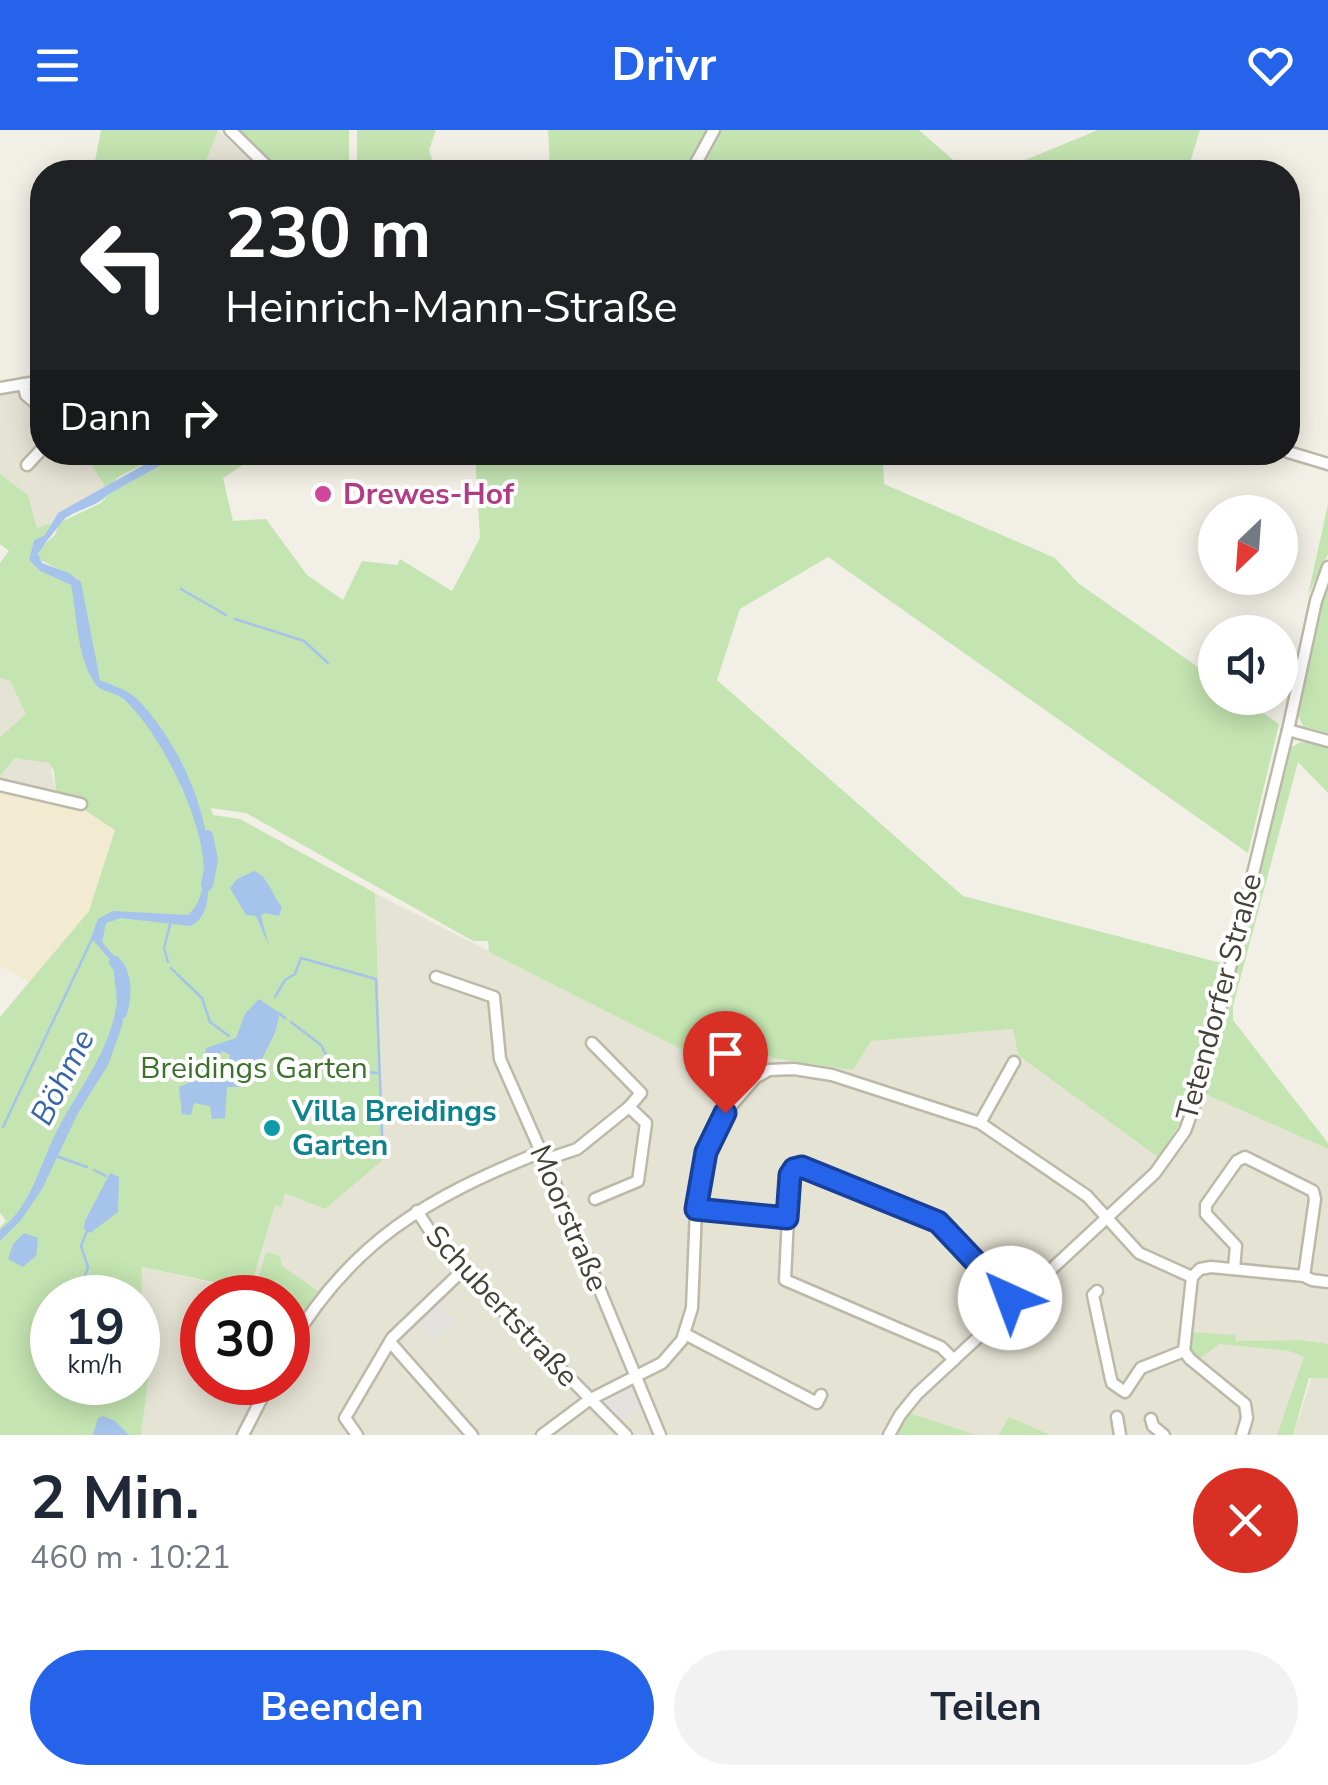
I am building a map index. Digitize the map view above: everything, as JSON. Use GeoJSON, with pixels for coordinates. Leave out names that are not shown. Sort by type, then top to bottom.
{"type":"FeatureCollection","features":[{"type":"Feature","properties":{"kind":"street"},"geometry":{"type":"LineString","coordinates":[[230,130],[260,160]]}},
{"type":"Feature","properties":{"kind":"street"},"geometry":{"type":"LineString","coordinates":[[697,160],[714,130]]}},
{"type":"Feature","properties":{"kind":"street"},"geometry":{"type":"LineString","coordinates":[[0,388],[30,383]]}},
{"type":"Feature","properties":{"kind":"street"},"geometry":{"type":"LineString","coordinates":[[23,384],[30,398]]}},
{"type":"Feature","properties":{"kind":"street"},"geometry":{"type":"LineString","coordinates":[[1300,456],[1328,464]]}},
{"type":"Feature","properties":{"kind":"street"},"geometry":{"type":"LineString","coordinates":[[27,465],[30,462]]}},
{"type":"Feature","properties":{"kind":"street","name":"Tetendorfer Straße"},"geometry":{"type":"LineString","coordinates":[[889,1435],[906,1406],[1164,1163],[1191,1119],[1288,730],[1316,601],[1328,567]]}},
{"type":"Feature","properties":{"kind":"street"},"geometry":{"type":"LineString","coordinates":[[1288,730],[1328,741]]}},
{"type":"Feature","properties":{"kind":"street"},"geometry":{"type":"LineString","coordinates":[[0,785],[81,804]]}},
{"type":"Feature","properties":{"kind":"street","name":"Moorstraße"},"geometry":{"type":"LineString","coordinates":[[436,977],[494,997],[500,1059],[660,1435]]}},
{"type":"Feature","properties":{"kind":"street"},"geometry":{"type":"LineString","coordinates":[[310,1311],[342,1272],[416,1210],[493,1172],[577,1148],[628,1107],[641,1093],[592,1043]]}},
{"type":"Feature","properties":{"kind":"street"},"geometry":{"type":"LineString","coordinates":[[980,1124],[1014,1062]]}},
{"type":"Feature","properties":{"kind":"street"},"geometry":{"type":"LineString","coordinates":[[542,1435],[589,1400],[668,1358],[685,1334],[692,1308],[696,1209],[706,1152],[725,1113],[762,1073],[776,1068],[832,1075],[912,1098],[980,1124],[1086,1196],[1144,1256],[1192,1277]]}},
{"type":"Feature","properties":{"kind":"street"},"geometry":{"type":"LineString","coordinates":[[595,1199],[638,1181],[646,1123],[628,1107]]}},
{"type":"Feature","properties":{"kind":"street"},"geometry":{"type":"LineString","coordinates":[[1234,1269],[1236,1246],[1206,1214],[1206,1205],[1237,1161],[1245,1158],[1314,1191],[1304,1276]]}},
{"type":"Feature","properties":{"kind":"street"},"geometry":{"type":"LineString","coordinates":[[954,1360],[938,1346],[788,1283],[784,1273],[790,1175],[794,1169],[802,1167],[938,1222],[1014,1303]]}},
{"type":"Feature","properties":{"kind":"street"},"geometry":{"type":"LineString","coordinates":[[696,1209],[787,1218]]}},
{"type":"Feature","properties":{"kind":"street","name":"Schubertstraße"},"geometry":{"type":"LineString","coordinates":[[416,1210],[463,1270],[626,1435]]}},
{"type":"Feature","properties":{"kind":"street"},"geometry":{"type":"LineString","coordinates":[[1242,1435],[1248,1410],[1245,1404],[1184,1351],[1192,1277],[1206,1267],[1304,1276],[1328,1282]]}},
{"type":"Feature","properties":{"kind":"street"},"geometry":{"type":"LineString","coordinates":[[358,1435],[346,1418],[390,1342],[463,1270]]}},
{"type":"Feature","properties":{"kind":"street"},"geometry":{"type":"LineString","coordinates":[[1097,1291],[1093,1296],[1112,1383],[1124,1392],[1141,1368],[1184,1351]]}},
{"type":"Feature","properties":{"kind":"street"},"geometry":{"type":"LineString","coordinates":[[685,1334],[817,1402],[821,1395]]}},
{"type":"Feature","properties":{"kind":"street"},"geometry":{"type":"LineString","coordinates":[[390,1342],[472,1435]]}},
{"type":"Feature","properties":{"kind":"street"},"geometry":{"type":"LineString","coordinates":[[243,1435],[258,1405]]}},
{"type":"Feature","properties":{"kind":"street"},"geometry":{"type":"LineString","coordinates":[[1117,1416],[1120,1435]]}},
{"type":"Feature","properties":{"kind":"street"},"geometry":{"type":"LineString","coordinates":[[1150,1419],[1164,1435]]}},
{"type":"Feature","properties":{"kind":"shaded area"},"geometry":{"type":"Polygon","coordinates":[[[218,130],[249,160],[207,160],[218,130]]]}},
{"type":"Feature","properties":{"kind":"shaded area"},"geometry":{"type":"Polygon","coordinates":[[[30,377],[30,465],[93,465],[106,488],[58,513],[51,523],[37,529],[28,495],[0,474],[0,382],[30,377]]]}},
{"type":"Feature","properties":{"kind":"shaded area"},"geometry":{"type":"Polygon","coordinates":[[[0,678],[10,681],[26,714],[0,737],[0,678]]]}},
{"type":"Feature","properties":{"kind":"shaded area"},"geometry":{"type":"Polygon","coordinates":[[[15,758],[50,763],[56,793],[82,803],[86,811],[0,790],[0,776],[15,758]]]}},
{"type":"Feature","properties":{"kind":"shaded area"},"geometry":{"type":"Polygon","coordinates":[[[0,790],[86,811],[115,830],[89,911],[29,982],[0,966],[0,790]]]}},
{"type":"Feature","properties":{"kind":"shaded area"},"geometry":{"type":"Polygon","coordinates":[[[375,893],[703,1060],[720,1033],[773,1058],[870,1041],[1013,1029],[1018,1055],[1169,1163],[1190,1132],[1203,1093],[1328,1149],[1328,1344],[1300,1340],[1235,1341],[1235,1336],[1219,1344],[1289,1351],[1305,1358],[1277,1435],[1051,1435],[1009,1417],[998,1435],[978,1435],[906,1412],[894,1435],[141,1435],[145,1405],[160,1405],[160,1275],[142,1275],[142,1267],[180,1276],[180,1405],[310,1405],[310,1275],[254,1275],[275,1205],[285,1192],[384,1159],[375,893]]]}},
{"type":"Feature","properties":{"kind":"shaded area"},"geometry":{"type":"Polygon","coordinates":[[[436,1301],[455,1322],[434,1342],[414,1321],[436,1301]]]}},
{"type":"Feature","properties":{"kind":"shaded area"},"geometry":{"type":"Polygon","coordinates":[[[1312,1376],[1328,1378],[1328,1435],[1293,1435],[1312,1376]]]}},
{"type":"Feature","properties":{"kind":"shaded area"},"geometry":{"type":"Polygon","coordinates":[[[632,1385],[644,1407],[619,1422],[602,1406],[603,1399],[632,1385]]]}},
{"type":"Feature","properties":{"kind":"green space"},"geometry":{"type":"Polygon","coordinates":[[[101,130],[218,130],[207,160],[95,160],[101,130]]]}},
{"type":"Feature","properties":{"kind":"green space"},"geometry":{"type":"Polygon","coordinates":[[[239,130],[349,130],[349,160],[268,160],[239,130]]]}},
{"type":"Feature","properties":{"kind":"green space"},"geometry":{"type":"Polygon","coordinates":[[[357,130],[436,130],[429,150],[432,160],[357,160],[357,130]]]}},
{"type":"Feature","properties":{"kind":"green space"},"geometry":{"type":"Polygon","coordinates":[[[548,130],[919,130],[953,160],[550,160],[548,130]]]}},
{"type":"Feature","properties":{"kind":"green space"},"geometry":{"type":"Polygon","coordinates":[[[1098,130],[1200,130],[1191,160],[1025,160],[1098,130]]]}},
{"type":"Feature","properties":{"kind":"green space"},"geometry":{"type":"Polygon","coordinates":[[[92,465],[142,465],[120,476],[106,488],[92,465]]]}},
{"type":"Feature","properties":{"kind":"green space","name":"Breidings Garten"},"geometry":{"type":"Polygon","coordinates":[[[161,465],[243,465],[223,478],[233,521],[266,519],[307,575],[343,600],[362,561],[397,565],[400,559],[452,591],[480,538],[476,465],[883,465],[884,484],[1055,558],[1078,583],[1198,667],[1198,715],[1266,715],[1279,724],[1248,853],[828,557],[740,609],[717,680],[963,896],[1221,963],[1180,1124],[1158,1157],[1018,1055],[1013,1029],[871,1041],[853,1070],[773,1058],[720,1033],[703,1060],[489,952],[488,941],[473,941],[246,813],[211,808],[213,815],[240,819],[375,893],[384,1159],[325,1209],[285,1193],[281,1207],[275,1205],[254,1275],[180,1275],[142,1267],[142,1275],[30,1275],[30,1405],[145,1405],[141,1435],[0,1435],[0,1227],[6,1221],[0,1213],[0,1017],[89,911],[115,830],[86,811],[81,803],[56,793],[54,771],[49,763],[15,758],[0,776],[0,737],[26,714],[10,681],[0,678],[0,563],[9,551],[0,544],[0,474],[28,495],[37,528],[51,523],[44,537],[34,540],[29,560],[40,571],[71,585],[90,677],[123,699],[142,718],[167,754],[183,792],[191,783],[165,735],[142,705],[100,680],[77,578],[38,559],[39,549],[55,535],[59,523],[101,503],[109,494],[161,465]]]}},
{"type":"Feature","properties":{"kind":"green space"},"geometry":{"type":"Polygon","coordinates":[[[1328,504],[1328,554],[1308,595],[1328,504]]]}},
{"type":"Feature","properties":{"kind":"green space"},"geometry":{"type":"Polygon","coordinates":[[[1328,578],[1328,733],[1303,726],[1298,715],[1328,578]]]}},
{"type":"Feature","properties":{"kind":"green space"},"geometry":{"type":"Polygon","coordinates":[[[1301,742],[1328,746],[1328,793],[1298,762],[1233,1006],[1233,1020],[1328,1143],[1328,1149],[1203,1093],[1288,749],[1301,742]]]}},
{"type":"Feature","properties":{"kind":"green space"},"geometry":{"type":"Polygon","coordinates":[[[266,1252],[280,1256],[282,1266],[295,1275],[259,1275],[266,1252]]]}},
{"type":"Feature","properties":{"kind":"green space"},"geometry":{"type":"Polygon","coordinates":[[[310,1285],[318,1291],[310,1303],[310,1285]]]}},
{"type":"Feature","properties":{"kind":"green space"},"geometry":{"type":"Polygon","coordinates":[[[1189,1332],[1235,1335],[1236,1341],[1300,1340],[1328,1344],[1328,1378],[1309,1378],[1293,1435],[1277,1435],[1304,1357],[1289,1351],[1219,1344],[1197,1361],[1190,1357],[1189,1332]]]}},
{"type":"Feature","properties":{"kind":"green space"},"geometry":{"type":"Polygon","coordinates":[[[906,1412],[977,1435],[894,1435],[906,1412]]]}},
{"type":"Feature","properties":{"kind":"green space"},"geometry":{"type":"Polygon","coordinates":[[[1009,1417],[1051,1435],[998,1435],[1009,1417]]]}},
{"type":"Feature","properties":{"kind":"water"},"geometry":{"type":"Polygon","coordinates":[[[144,465],[161,465],[67,517],[38,554],[42,563],[81,582],[100,680],[140,702],[182,764],[207,838],[209,886],[203,914],[191,926],[121,918],[106,923],[102,942],[121,964],[126,1001],[122,1026],[108,1065],[78,1113],[42,1189],[21,1220],[0,1241],[0,1230],[28,1196],[111,1027],[117,1006],[114,964],[91,938],[98,919],[113,911],[188,915],[200,896],[204,871],[192,812],[165,754],[136,712],[122,698],[99,688],[88,672],[71,585],[40,571],[29,560],[34,540],[44,536],[58,513],[144,465]]]}},
{"type":"Feature","properties":{"kind":"water"},"geometry":{"type":"Polygon","coordinates":[[[254,871],[267,882],[282,907],[279,916],[261,916],[269,946],[256,916],[246,915],[230,888],[237,879],[254,871]]]}},
{"type":"Feature","properties":{"kind":"water"},"geometry":{"type":"Polygon","coordinates":[[[259,999],[280,1013],[275,1033],[250,1083],[246,1087],[227,1087],[225,1118],[212,1119],[210,1106],[194,1103],[191,1115],[182,1114],[179,1087],[200,1078],[206,1048],[236,1038],[245,1014],[259,999]],[[222,1051],[210,1069],[211,1077],[225,1077],[230,1055],[222,1051]]]}},
{"type":"Feature","properties":{"kind":"water"},"geometry":{"type":"Polygon","coordinates":[[[110,1173],[119,1177],[118,1212],[90,1233],[84,1229],[85,1221],[110,1173]]]}},
{"type":"Feature","properties":{"kind":"water"},"geometry":{"type":"Polygon","coordinates":[[[24,1233],[38,1238],[36,1256],[23,1267],[8,1259],[13,1244],[24,1233]]]}},
{"type":"Feature","properties":{"kind":"water"},"geometry":{"type":"Polygon","coordinates":[[[98,1418],[115,1421],[129,1435],[93,1435],[98,1418]]]}},
{"type":"Feature","properties":{"kind":"waterway"},"geometry":{"type":"LineString","coordinates":[[181,589],[226,615]]}},
{"type":"Feature","properties":{"kind":"waterway"},"geometry":{"type":"LineString","coordinates":[[235,619],[304,641],[328,663]]}},
{"type":"Feature","properties":{"kind":"waterway","name":"Böhme"},"geometry":{"type":"LineString","coordinates":[[207,836],[212,860],[207,885]]}},
{"type":"Feature","properties":{"kind":"waterway"},"geometry":{"type":"LineString","coordinates":[[168,962],[164,948],[170,925]]}},
{"type":"Feature","properties":{"kind":"waterway"},"geometry":{"type":"LineString","coordinates":[[3,1127],[92,939]]}},
{"type":"Feature","properties":{"kind":"waterway"},"geometry":{"type":"LineString","coordinates":[[275,997],[285,980],[295,974],[301,958],[376,979],[383,1158]]}},
{"type":"Feature","properties":{"kind":"waterway","name":"Böhme"},"geometry":{"type":"LineString","coordinates":[[115,962],[124,986],[121,1013]]}},
{"type":"Feature","properties":{"kind":"waterway"},"geometry":{"type":"LineString","coordinates":[[171,968],[175,972]]}},
{"type":"Feature","properties":{"kind":"waterway"},"geometry":{"type":"LineString","coordinates":[[177,974],[202,998],[210,1022],[229,1036]]}},
{"type":"Feature","properties":{"kind":"waterway"},"geometry":{"type":"LineString","coordinates":[[280,1014],[285,1018]]}},
{"type":"Feature","properties":{"kind":"waterway"},"geometry":{"type":"LineString","coordinates":[[291,1022],[321,1045],[333,1068],[377,1073]]}},
{"type":"Feature","properties":{"kind":"waterway"},"geometry":{"type":"LineString","coordinates":[[56,1156],[87,1167]]}},
{"type":"Feature","properties":{"kind":"waterway"},"geometry":{"type":"LineString","coordinates":[[94,1170],[106,1176]]}},
{"type":"Feature","properties":{"kind":"waterway"},"geometry":{"type":"LineString","coordinates":[[85,1275],[88,1267],[81,1246],[87,1231]]}},
{"type":"Feature","properties":{"kind":"place","name":"Drewes-Hof"},"geometry":{"type":"Point","coordinates":[323,494]}},
{"type":"Feature","properties":{"kind":"place","name":"Villa Breidings Garten"},"geometry":{"type":"Point","coordinates":[272,1128]}},
{"type":"Feature","properties":{"kind":"route"},"geometry":{"type":"LineString","coordinates":[[725,1113],[706,1152],[696,1209],[787,1218],[790,1175],[802,1167],[938,1222],[1010,1298]]}}]}
